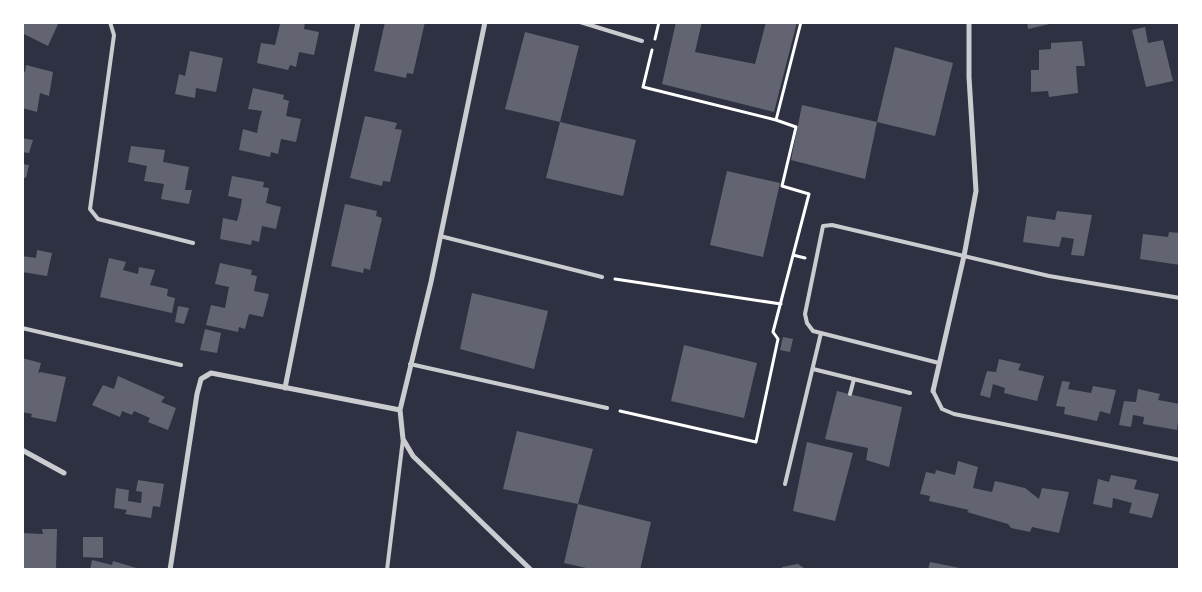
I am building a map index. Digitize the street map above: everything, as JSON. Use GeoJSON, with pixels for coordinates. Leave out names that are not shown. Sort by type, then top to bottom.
{"type":"FeatureCollection","features":[{"type":"Feature","properties":{"kind":"street"},"geometry":{"type":"LineString","coordinates":[[285,388],[358,22]]}},
{"type":"Feature","properties":{"kind":"street"},"geometry":{"type":"LineString","coordinates":[[485,22],[440,236],[400,410],[403,440],[413,456],[532,570]]}},
{"type":"Feature","properties":{"kind":"street"},"geometry":{"type":"LineString","coordinates":[[934,390],[964,256],[976,191],[969,77],[969,22]]}},
{"type":"Feature","properties":{"kind":"street"},"geometry":{"type":"LineString","coordinates":[[170,570],[201,379],[211,373],[400,410]]}},
{"type":"Feature","properties":{"kind":"street"},"geometry":{"type":"LineString","coordinates":[[22,450],[64,473]]}},
{"type":"Feature","properties":{"kind":"lane"},"geometry":{"type":"LineString","coordinates":[[110,22],[114,35],[90,209],[98,219],[193,243]]}},
{"type":"Feature","properties":{"kind":"lane"},"geometry":{"type":"LineString","coordinates":[[580,22],[642,41]]}},
{"type":"Feature","properties":{"kind":"lane"},"geometry":{"type":"LineString","coordinates":[[939,363],[813,331],[807,323],[805,314],[823,226],[832,225],[1049,276],[1180,298]]}},
{"type":"Feature","properties":{"kind":"lane"},"geometry":{"type":"LineString","coordinates":[[440,236],[602,277]]}},
{"type":"Feature","properties":{"kind":"lane"},"geometry":{"type":"LineString","coordinates":[[22,328],[181,365]]}},
{"type":"Feature","properties":{"kind":"lane"},"geometry":{"type":"LineString","coordinates":[[785,484],[822,333]]}},
{"type":"Feature","properties":{"kind":"lane"},"geometry":{"type":"LineString","coordinates":[[410,364],[606,408]]}},
{"type":"Feature","properties":{"kind":"lane"},"geometry":{"type":"LineString","coordinates":[[813,369],[910,393]]}},
{"type":"Feature","properties":{"kind":"lane"},"geometry":{"type":"LineString","coordinates":[[850,394],[854,379]]}},
{"type":"Feature","properties":{"kind":"lane"},"geometry":{"type":"LineString","coordinates":[[934,390],[942,408],[954,414],[1180,460]]}},
{"type":"Feature","properties":{"kind":"lane"},"geometry":{"type":"LineString","coordinates":[[387,570],[403,440]]}},
{"type":"Feature","properties":{"kind":"path"},"geometry":{"type":"LineString","coordinates":[[606,408],[756,442],[778,339],[773,332],[782,304],[809,194],[782,186],[796,127],[776,120],[643,86],[659,22]]}},
{"type":"Feature","properties":{"kind":"path"},"geometry":{"type":"LineString","coordinates":[[776,120],[801,22]]}},
{"type":"Feature","properties":{"kind":"path"},"geometry":{"type":"LineString","coordinates":[[602,277],[782,304]]}},
{"type":"Feature","properties":{"kind":"building"},"geometry":{"type":"Polygon","coordinates":[[[22,22],[59,22],[48,46],[22,33],[22,22]]]}},
{"type":"Feature","properties":{"kind":"building"},"geometry":{"type":"Polygon","coordinates":[[[276,22],[305,22],[304,29],[319,32],[314,55],[299,52],[296,67],[290,65],[288,70],[257,63],[261,43],[275,45],[280,24],[276,22]]]}},
{"type":"Feature","properties":{"kind":"building"},"geometry":{"type":"Polygon","coordinates":[[[385,22],[425,22],[413,74],[407,73],[406,78],[374,71],[385,22]]]}},
{"type":"Feature","properties":{"kind":"building"},"geometry":{"type":"Polygon","coordinates":[[[676,22],[702,22],[695,52],[755,64],[766,22],[797,22],[774,112],[662,84],[676,22]]]}},
{"type":"Feature","properties":{"kind":"building"},"geometry":{"type":"Polygon","coordinates":[[[1027,22],[1054,22],[1054,23],[1028,29],[1027,22]]]}},
{"type":"Feature","properties":{"kind":"building"},"geometry":{"type":"Polygon","coordinates":[[[1145,27],[1148,43],[1163,40],[1173,81],[1146,87],[1132,30],[1145,27]]]}},
{"type":"Feature","properties":{"kind":"building"},"geometry":{"type":"Polygon","coordinates":[[[525,32],[579,46],[560,122],[505,109],[525,32]]]}},
{"type":"Feature","properties":{"kind":"building"},"geometry":{"type":"Polygon","coordinates":[[[1082,41],[1085,66],[1076,66],[1078,93],[1049,97],[1048,91],[1031,92],[1031,70],[1039,70],[1039,50],[1051,49],[1051,43],[1082,41]]]}},
{"type":"Feature","properties":{"kind":"building"},"geometry":{"type":"Polygon","coordinates":[[[895,47],[953,63],[935,136],[877,122],[895,47]]]}},
{"type":"Feature","properties":{"kind":"building"},"geometry":{"type":"Polygon","coordinates":[[[190,51],[223,58],[216,92],[196,88],[195,98],[175,94],[179,74],[185,76],[190,51]]]}},
{"type":"Feature","properties":{"kind":"building"},"geometry":{"type":"Polygon","coordinates":[[[26,65],[53,72],[49,96],[40,93],[37,112],[22,108],[22,71],[25,72],[26,65]]]}},
{"type":"Feature","properties":{"kind":"building"},"geometry":{"type":"Polygon","coordinates":[[[253,88],[284,95],[283,99],[289,101],[286,116],[301,119],[296,142],[281,139],[278,154],[271,152],[270,157],[239,150],[243,129],[257,133],[262,111],[248,109],[253,88]]]}},
{"type":"Feature","properties":{"kind":"building"},"geometry":{"type":"Polygon","coordinates":[[[802,105],[877,122],[865,179],[791,160],[802,105]]]}},
{"type":"Feature","properties":{"kind":"building"},"geometry":{"type":"Polygon","coordinates":[[[365,116],[397,123],[395,129],[402,130],[390,182],[383,181],[382,186],[350,178],[365,116]]]}},
{"type":"Feature","properties":{"kind":"building"},"geometry":{"type":"Polygon","coordinates":[[[560,122],[636,140],[623,196],[546,178],[560,122]]]}},
{"type":"Feature","properties":{"kind":"building"},"geometry":{"type":"Polygon","coordinates":[[[22,138],[33,140],[29,153],[22,152],[22,138]]]}},
{"type":"Feature","properties":{"kind":"building"},"geometry":{"type":"Polygon","coordinates":[[[131,146],[165,150],[163,162],[189,167],[185,190],[192,190],[189,204],[161,199],[164,184],[144,181],[147,166],[128,162],[131,146]]]}},
{"type":"Feature","properties":{"kind":"building"},"geometry":{"type":"Polygon","coordinates":[[[22,164],[29,165],[26,178],[22,177],[22,164]]]}},
{"type":"Feature","properties":{"kind":"building"},"geometry":{"type":"Polygon","coordinates":[[[727,171],[780,183],[763,257],[710,245],[727,171]]]}},
{"type":"Feature","properties":{"kind":"building"},"geometry":{"type":"Polygon","coordinates":[[[232,176],[264,182],[263,187],[269,188],[266,203],[281,207],[276,229],[262,226],[259,242],[252,240],[251,245],[220,239],[223,218],[237,221],[240,210],[242,199],[228,196],[232,176]]]}},
{"type":"Feature","properties":{"kind":"building"},"geometry":{"type":"Polygon","coordinates":[[[345,204],[377,211],[376,216],[382,218],[370,270],[364,268],[363,273],[331,266],[345,204]]]}},
{"type":"Feature","properties":{"kind":"building"},"geometry":{"type":"Polygon","coordinates":[[[1057,211],[1092,215],[1084,256],[1071,255],[1074,239],[1062,237],[1059,247],[1023,242],[1027,216],[1055,220],[1057,211]]]}},
{"type":"Feature","properties":{"kind":"building"},"geometry":{"type":"Polygon","coordinates":[[[1169,232],[1180,233],[1180,265],[1140,259],[1143,234],[1168,237],[1169,232]]]}},
{"type":"Feature","properties":{"kind":"building"},"geometry":{"type":"Polygon","coordinates":[[[37,250],[52,253],[47,276],[22,272],[22,256],[36,258],[37,250]]]}},
{"type":"Feature","properties":{"kind":"building"},"geometry":{"type":"Polygon","coordinates":[[[109,258],[126,262],[123,270],[138,274],[139,267],[155,270],[150,285],[168,289],[167,296],[175,298],[172,313],[100,297],[109,258]]]}},
{"type":"Feature","properties":{"kind":"building"},"geometry":{"type":"Polygon","coordinates":[[[220,263],[252,270],[251,275],[257,276],[254,291],[269,294],[263,317],[249,314],[245,329],[239,327],[238,332],[206,325],[211,305],[225,308],[229,287],[215,284],[220,263]]]}},
{"type":"Feature","properties":{"kind":"building"},"geometry":{"type":"Polygon","coordinates":[[[472,293],[548,311],[534,369],[460,349],[472,293]]]}},
{"type":"Feature","properties":{"kind":"building"},"geometry":{"type":"Polygon","coordinates":[[[178,306],[189,308],[184,324],[175,322],[178,306]]]}},
{"type":"Feature","properties":{"kind":"building"},"geometry":{"type":"Polygon","coordinates":[[[205,329],[221,333],[217,353],[200,350],[205,329]]]}},
{"type":"Feature","properties":{"kind":"building"},"geometry":{"type":"Polygon","coordinates":[[[783,337],[793,339],[790,352],[780,350],[783,337]]]}},
{"type":"Feature","properties":{"kind":"building"},"geometry":{"type":"Polygon","coordinates":[[[684,345],[757,363],[744,418],[671,401],[684,345]]]}},
{"type":"Feature","properties":{"kind":"building"},"geometry":{"type":"Polygon","coordinates":[[[22,358],[41,363],[38,374],[40,372],[66,377],[56,422],[31,417],[32,414],[22,412],[22,358]]]}},
{"type":"Feature","properties":{"kind":"building"},"geometry":{"type":"Polygon","coordinates":[[[999,359],[1021,364],[1018,370],[1044,376],[1037,401],[1004,393],[1005,388],[993,384],[990,398],[980,395],[987,371],[996,372],[999,359]]]}},
{"type":"Feature","properties":{"kind":"building"},"geometry":{"type":"Polygon","coordinates":[[[118,376],[165,397],[161,402],[176,408],[168,430],[148,422],[150,418],[134,411],[132,415],[122,411],[120,417],[92,405],[103,385],[114,389],[118,376]]]}},
{"type":"Feature","properties":{"kind":"building"},"geometry":{"type":"Polygon","coordinates":[[[1062,381],[1070,382],[1068,389],[1091,393],[1093,386],[1116,390],[1110,414],[1100,411],[1097,421],[1064,414],[1065,407],[1056,406],[1062,381]]]}},
{"type":"Feature","properties":{"kind":"building"},"geometry":{"type":"Polygon","coordinates":[[[1138,389],[1160,394],[1158,400],[1180,404],[1177,430],[1143,424],[1144,417],[1133,415],[1131,427],[1119,425],[1124,401],[1136,402],[1138,389]]]}},
{"type":"Feature","properties":{"kind":"building"},"geometry":{"type":"Polygon","coordinates":[[[837,391],[902,407],[889,467],[866,460],[868,448],[825,439],[837,391]]]}},
{"type":"Feature","properties":{"kind":"building"},"geometry":{"type":"Polygon","coordinates":[[[517,431],[593,449],[578,504],[503,489],[517,431]]]}},
{"type":"Feature","properties":{"kind":"building"},"geometry":{"type":"Polygon","coordinates":[[[807,442],[853,453],[835,521],[793,511],[807,442]]]}},
{"type":"Feature","properties":{"kind":"building"},"geometry":{"type":"Polygon","coordinates":[[[958,461],[978,467],[973,488],[992,492],[995,481],[1025,488],[1039,499],[1042,488],[1069,492],[1059,533],[1032,527],[1030,532],[1011,528],[1008,524],[967,512],[969,510],[929,501],[930,496],[920,494],[926,472],[935,474],[936,470],[955,475],[958,461]]]}},
{"type":"Feature","properties":{"kind":"building"},"geometry":{"type":"Polygon","coordinates":[[[1111,475],[1137,480],[1134,489],[1159,494],[1152,518],[1129,513],[1132,503],[1113,498],[1112,508],[1093,504],[1098,479],[1109,482],[1111,475]]]}},
{"type":"Feature","properties":{"kind":"building"},"geometry":{"type":"Polygon","coordinates":[[[138,480],[164,484],[160,507],[153,506],[151,518],[125,514],[127,510],[114,508],[116,488],[129,490],[128,501],[141,503],[142,492],[136,491],[138,480]]]}},
{"type":"Feature","properties":{"kind":"building"},"geometry":{"type":"Polygon","coordinates":[[[578,504],[651,522],[640,570],[595,570],[564,563],[578,504]]]}},
{"type":"Feature","properties":{"kind":"building"},"geometry":{"type":"Polygon","coordinates":[[[42,529],[57,529],[56,570],[22,570],[22,533],[43,534],[42,529]]]}},
{"type":"Feature","properties":{"kind":"building"},"geometry":{"type":"Polygon","coordinates":[[[83,537],[103,537],[103,558],[83,557],[83,537]]]}},
{"type":"Feature","properties":{"kind":"building"},"geometry":{"type":"Polygon","coordinates":[[[92,560],[112,565],[113,561],[143,570],[90,570],[92,560]]]}},
{"type":"Feature","properties":{"kind":"building"},"geometry":{"type":"Polygon","coordinates":[[[930,562],[965,569],[965,570],[928,570],[930,562]]]}},
{"type":"Feature","properties":{"kind":"building"},"geometry":{"type":"Polygon","coordinates":[[[798,564],[807,570],[781,570],[782,567],[798,564]]]}}]}
